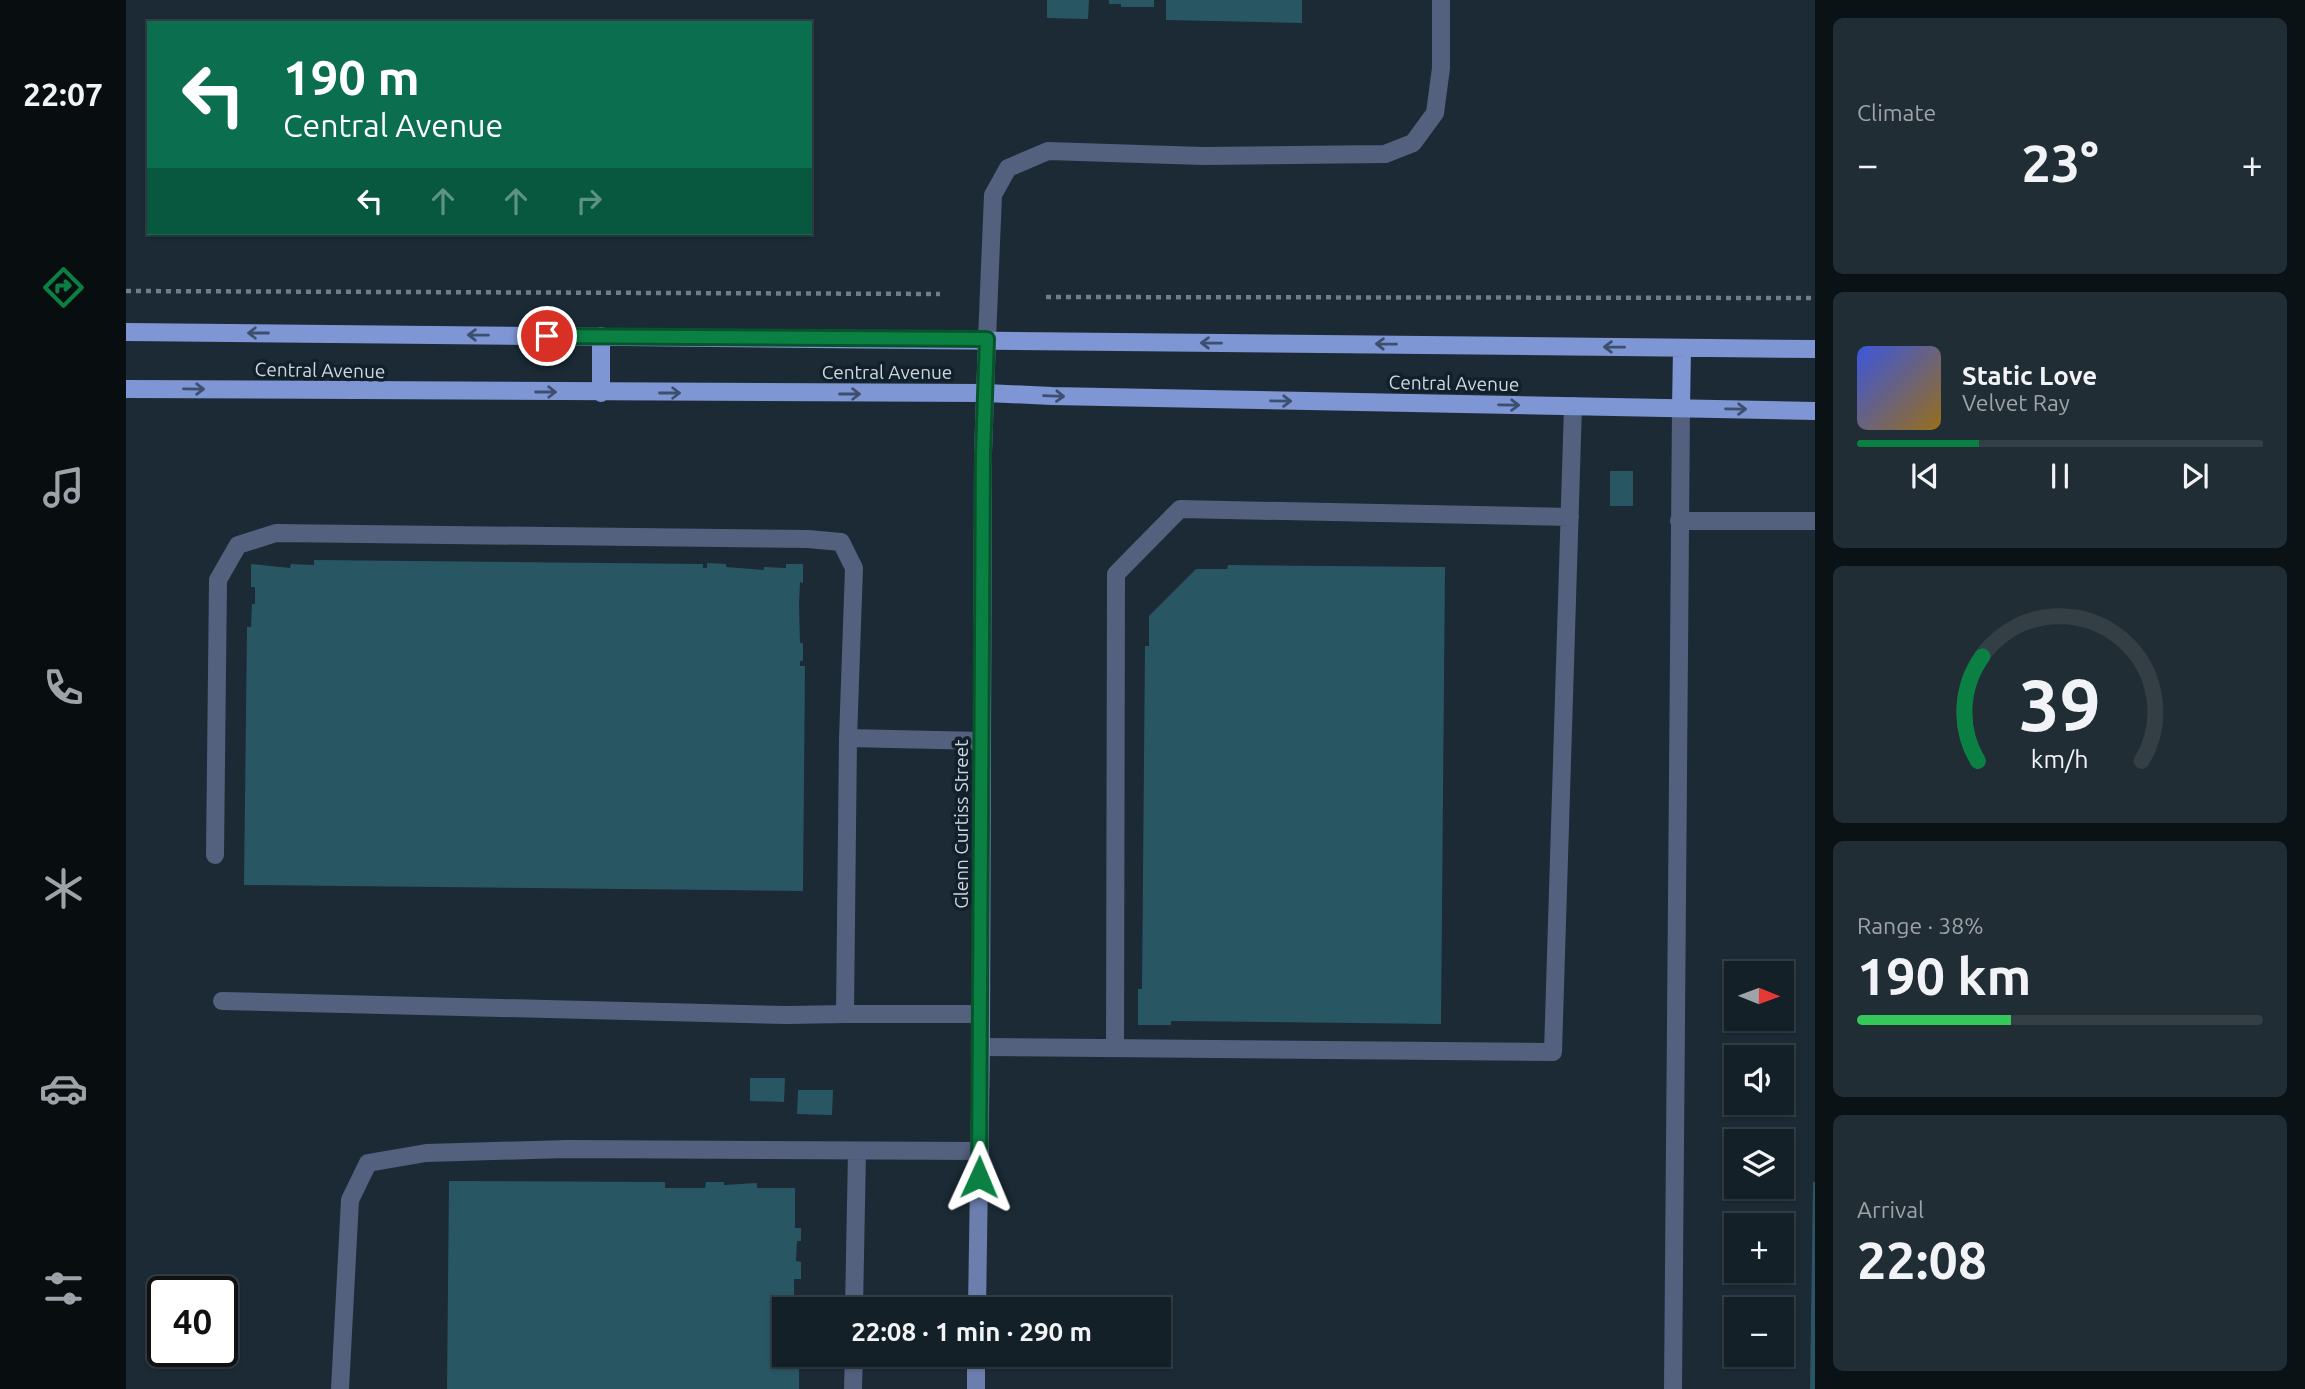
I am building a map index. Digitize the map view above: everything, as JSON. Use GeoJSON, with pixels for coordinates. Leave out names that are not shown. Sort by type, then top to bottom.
{"type":"FeatureCollection","features":[{"type":"Feature","properties":{"kind":"main road","name":"Central Avenue"},"geometry":{"type":"LineString","coordinates":[[126,332],[1815,349]]}},
{"type":"Feature","properties":{"kind":"main road"},"geometry":{"type":"LineString","coordinates":[[601,336],[601,393]]}},
{"type":"Feature","properties":{"kind":"main road"},"geometry":{"type":"LineString","coordinates":[[1681,408],[1682,348]]}},
{"type":"Feature","properties":{"kind":"main road","name":"Central Avenue"},"geometry":{"type":"LineString","coordinates":[[126,389],[986,393],[1815,411]]}},
{"type":"Feature","properties":{"kind":"street"},"geometry":{"type":"LineString","coordinates":[[987,339],[993,195],[1008,168],[1048,151],[1203,156],[1385,154],[1413,142],[1435,113],[1441,68],[1441,0]]}},
{"type":"Feature","properties":{"kind":"street","name":"Glenn Curtiss Street"},"geometry":{"type":"LineString","coordinates":[[977,1297],[983,453],[987,339]]}},
{"type":"Feature","properties":{"kind":"street"},"geometry":{"type":"LineString","coordinates":[[981,1047],[1553,1052],[1573,406]]}},
{"type":"Feature","properties":{"kind":"street"},"geometry":{"type":"LineString","coordinates":[[1673,1389],[1681,408]]}},
{"type":"Feature","properties":{"kind":"street"},"geometry":{"type":"LineString","coordinates":[[1115,1047],[1116,574],[1180,509],[1570,517]]}},
{"type":"Feature","properties":{"kind":"street"},"geometry":{"type":"LineString","coordinates":[[1679,521],[1815,521]]}},
{"type":"Feature","properties":{"kind":"street"},"geometry":{"type":"LineString","coordinates":[[215,855],[218,580],[238,545],[276,533],[808,539],[842,542],[854,568],[848,738],[845,1014]]}},
{"type":"Feature","properties":{"kind":"street"},"geometry":{"type":"LineString","coordinates":[[848,738],[982,741]]}},
{"type":"Feature","properties":{"kind":"street"},"geometry":{"type":"LineString","coordinates":[[222,1001],[787,1015],[980,1014]]}},
{"type":"Feature","properties":{"kind":"street"},"geometry":{"type":"LineString","coordinates":[[340,1389],[350,1200],[368,1163],[426,1153],[566,1149],[980,1151]]}},
{"type":"Feature","properties":{"kind":"street"},"geometry":{"type":"LineString","coordinates":[[855,1297],[857,1151]]}},
{"type":"Feature","properties":{"kind":"street"},"geometry":{"type":"LineString","coordinates":[[853,1389],[854,1367]]}},
{"type":"Feature","properties":{"kind":"street"},"geometry":{"type":"LineString","coordinates":[[976,1367],[976,1389]]}},
{"type":"Feature","properties":{"kind":"path"},"geometry":{"type":"LineString","coordinates":[[126,291],[940,294]]}},
{"type":"Feature","properties":{"kind":"path"},"geometry":{"type":"LineString","coordinates":[[1046,297],[1815,298]]}},
{"type":"Feature","properties":{"kind":"building"},"geometry":{"type":"Polygon","coordinates":[[[1047,0],[1089,0],[1088,19],[1047,18],[1047,0]]]}},
{"type":"Feature","properties":{"kind":"building"},"geometry":{"type":"Polygon","coordinates":[[[1109,0],[1154,0],[1154,7],[1121,7],[1121,4],[1109,4],[1109,0]]]}},
{"type":"Feature","properties":{"kind":"building"},"geometry":{"type":"Polygon","coordinates":[[[1166,0],[1302,0],[1302,23],[1166,20],[1166,0]]]}},
{"type":"Feature","properties":{"kind":"building"},"geometry":{"type":"Polygon","coordinates":[[[1610,471],[1633,471],[1633,506],[1610,506],[1610,471]]]}},
{"type":"Feature","properties":{"kind":"building"},"geometry":{"type":"Polygon","coordinates":[[[314,560],[703,564],[703,568],[707,568],[707,563],[764,570],[764,567],[786,568],[786,564],[803,564],[799,605],[800,643],[803,643],[803,661],[800,661],[800,666],[805,666],[803,891],[244,885],[247,627],[251,627],[252,604],[255,604],[255,587],[251,587],[251,564],[290,568],[291,564],[314,565],[314,560]]]}},
{"type":"Feature","properties":{"kind":"building"},"geometry":{"type":"Polygon","coordinates":[[[1228,565],[1445,567],[1441,1024],[1171,1021],[1171,1025],[1138,1025],[1138,989],[1142,989],[1145,646],[1149,646],[1149,616],[1196,569],[1227,569],[1228,565]]]}},
{"type":"Feature","properties":{"kind":"building"},"geometry":{"type":"Polygon","coordinates":[[[750,1078],[785,1078],[784,1102],[750,1101],[750,1078]]]}},
{"type":"Feature","properties":{"kind":"building"},"geometry":{"type":"Polygon","coordinates":[[[798,1090],[833,1090],[832,1115],[797,1114],[798,1090]]]}},
{"type":"Feature","properties":{"kind":"building"},"geometry":{"type":"Polygon","coordinates":[[[449,1181],[665,1182],[665,1188],[705,1188],[706,1182],[724,1182],[724,1185],[757,1183],[757,1188],[795,1188],[795,1228],[801,1228],[796,1261],[801,1262],[801,1279],[794,1279],[794,1297],[772,1297],[772,1367],[799,1367],[799,1389],[447,1389],[449,1181]]]}},
{"type":"Feature","properties":{"kind":"building"},"geometry":{"type":"Polygon","coordinates":[[[1813,1182],[1815,1389],[1810,1389],[1813,1182]]]}},
{"type":"Feature","properties":{"kind":"route"},"geometry":{"type":"LineString","coordinates":[[547,336],[987,339],[983,453],[979,1177]]}}]}
